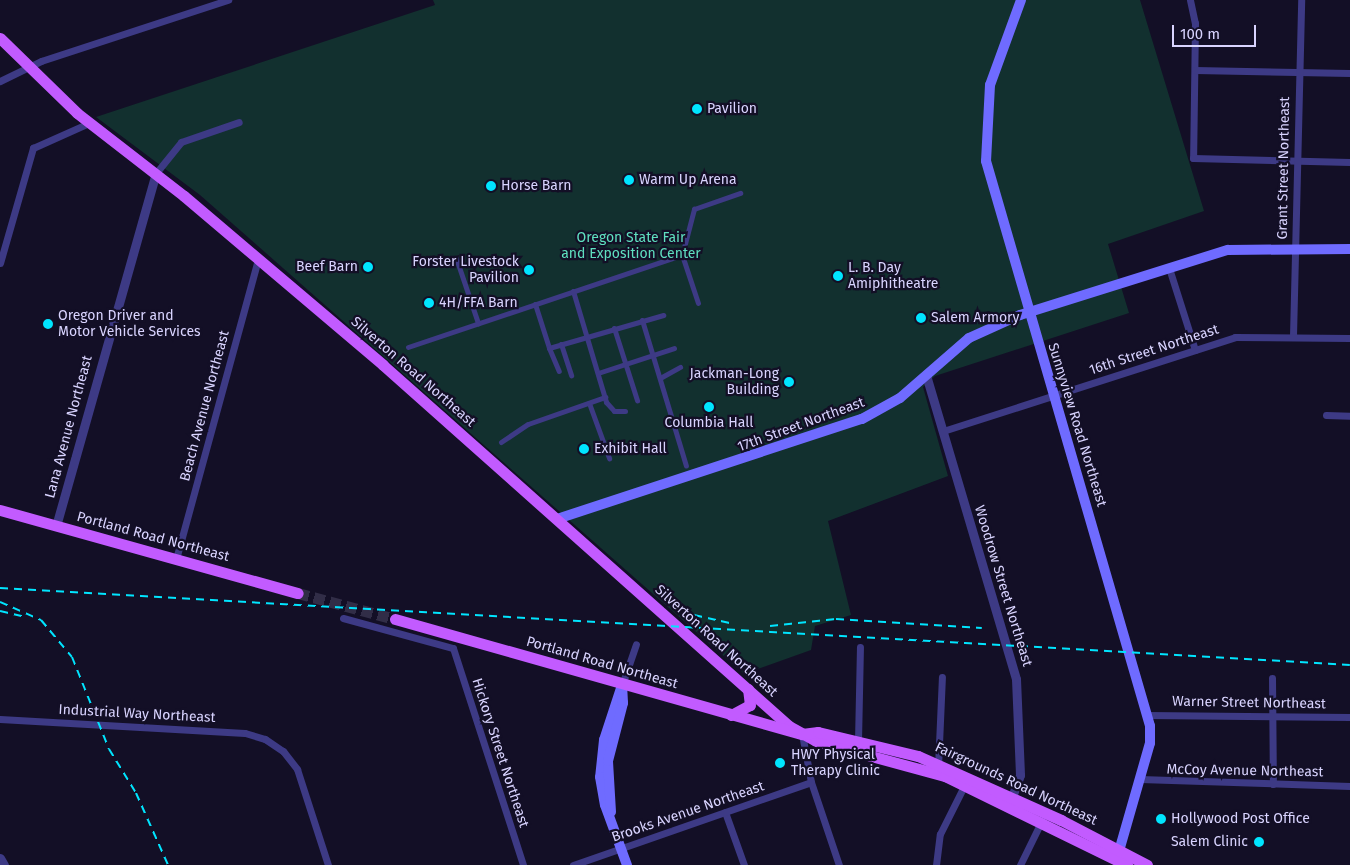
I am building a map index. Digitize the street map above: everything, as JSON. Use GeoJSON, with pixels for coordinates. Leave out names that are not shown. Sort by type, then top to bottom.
{"type":"FeatureCollection","features":[{"type":"Feature","properties":{"kind":"main road","name":"Sunnyview Road Northeast"},"geometry":{"type":"LineString","coordinates":[[1021,0],[992,76],[985,130],[990,187],[1054,396],[1147,715],[1150,743],[1117,858]]}},
{"type":"Feature","properties":{"kind":"main road","name":"Silverton Road Northeast"},"geometry":{"type":"LineString","coordinates":[[0,38],[89,123],[156,173],[258,260],[557,519],[748,689],[802,734]]}},
{"type":"Feature","properties":{"kind":"main road","name":"17th Street Northeast"},"geometry":{"type":"LineString","coordinates":[[557,519],[862,419],[895,401],[969,338],[1028,313],[1234,249],[1350,250]]}},
{"type":"Feature","properties":{"kind":"main road","name":"Portland Road Northeast"},"geometry":{"type":"LineString","coordinates":[[0,510],[298,593]]}},
{"type":"Feature","properties":{"kind":"main road","name":"Portland Road Northeast"},"geometry":{"type":"LineString","coordinates":[[395,619],[731,716],[802,734]]}},
{"type":"Feature","properties":{"kind":"main road"},"geometry":{"type":"LineString","coordinates":[[622,685],[600,763],[602,795],[628,865]]}},
{"type":"Feature","properties":{"kind":"main road"},"geometry":{"type":"LineString","coordinates":[[731,716],[750,706],[748,689]]}},
{"type":"Feature","properties":{"kind":"main road","name":"Fairgrounds Road Northeast"},"geometry":{"type":"LineString","coordinates":[[802,734],[818,732],[858,741],[938,768],[1043,817],[1127,865]]}},
{"type":"Feature","properties":{"kind":"main road","name":"Fairgrounds Road Northeast"},"geometry":{"type":"LineString","coordinates":[[802,734],[938,768]]}},
{"type":"Feature","properties":{"kind":"main road","name":"Fairgrounds Road Northeast"},"geometry":{"type":"LineString","coordinates":[[1117,858],[1147,865]]}},
{"type":"Feature","properties":{"kind":"street"},"geometry":{"type":"LineString","coordinates":[[0,81],[30,68],[228,0]]}},
{"type":"Feature","properties":{"kind":"street"},"geometry":{"type":"LineString","coordinates":[[1190,0],[1195,23],[1193,158],[1350,162]]}},
{"type":"Feature","properties":{"kind":"street","name":"Grant Street Northeast"},"geometry":{"type":"LineString","coordinates":[[1293,336],[1301,0]]}},
{"type":"Feature","properties":{"kind":"street"},"geometry":{"type":"LineString","coordinates":[[1195,70],[1350,73]]}},
{"type":"Feature","properties":{"kind":"street","name":"Lana Avenue Northeast"},"geometry":{"type":"LineString","coordinates":[[56,526],[156,173],[181,142],[239,122]]}},
{"type":"Feature","properties":{"kind":"street"},"geometry":{"type":"LineString","coordinates":[[0,264],[33,148],[89,123]]}},
{"type":"Feature","properties":{"kind":"street"},"geometry":{"type":"LineString","coordinates":[[698,302],[682,255],[694,210],[740,193]]}},
{"type":"Feature","properties":{"kind":"street"},"geometry":{"type":"LineString","coordinates":[[408,347],[682,255]]}},
{"type":"Feature","properties":{"kind":"street"},"geometry":{"type":"LineString","coordinates":[[456,258],[478,323]]}},
{"type":"Feature","properties":{"kind":"street","name":"Beach Avenue Northeast"},"geometry":{"type":"LineString","coordinates":[[176,559],[258,260]]}},
{"type":"Feature","properties":{"kind":"street"},"geometry":{"type":"LineString","coordinates":[[1169,268],[1194,350]]}},
{"type":"Feature","properties":{"kind":"street"},"geometry":{"type":"LineString","coordinates":[[573,291],[605,397],[614,411],[625,411]]}},
{"type":"Feature","properties":{"kind":"street"},"geometry":{"type":"LineString","coordinates":[[535,304],[549,348],[559,371]]}},
{"type":"Feature","properties":{"kind":"street"},"geometry":{"type":"LineString","coordinates":[[549,348],[663,315]]}},
{"type":"Feature","properties":{"kind":"street"},"geometry":{"type":"LineString","coordinates":[[642,320],[686,466]]}},
{"type":"Feature","properties":{"kind":"street"},"geometry":{"type":"LineString","coordinates":[[614,328],[637,400]]}},
{"type":"Feature","properties":{"kind":"street","name":"16th Street Northeast"},"geometry":{"type":"LineString","coordinates":[[943,431],[1242,336],[1350,338]]}},
{"type":"Feature","properties":{"kind":"street"},"geometry":{"type":"LineString","coordinates":[[561,344],[571,375]]}},
{"type":"Feature","properties":{"kind":"street"},"geometry":{"type":"LineString","coordinates":[[598,373],[674,348]]}},
{"type":"Feature","properties":{"kind":"street"},"geometry":{"type":"LineString","coordinates":[[660,378],[680,367]]}},
{"type":"Feature","properties":{"kind":"street","name":"Woodrow Street Northeast"},"geometry":{"type":"LineString","coordinates":[[926,375],[1016,679],[1020,768],[1010,802]]}},
{"type":"Feature","properties":{"kind":"street"},"geometry":{"type":"LineString","coordinates":[[501,442],[528,424],[605,397]]}},
{"type":"Feature","properties":{"kind":"street"},"geometry":{"type":"LineString","coordinates":[[588,403],[609,458]]}},
{"type":"Feature","properties":{"kind":"street"},"geometry":{"type":"LineString","coordinates":[[1326,415],[1350,416]]}},
{"type":"Feature","properties":{"kind":"street","name":"Hickory Street Northeast"},"geometry":{"type":"LineString","coordinates":[[343,618],[453,648],[523,865]]}},
{"type":"Feature","properties":{"kind":"street"},"geometry":{"type":"LineString","coordinates":[[622,685],[636,644]]}},
{"type":"Feature","properties":{"kind":"street"},"geometry":{"type":"LineString","coordinates":[[858,741],[860,647]]}},
{"type":"Feature","properties":{"kind":"street"},"geometry":{"type":"LineString","coordinates":[[938,768],[942,677]]}},
{"type":"Feature","properties":{"kind":"street"},"geometry":{"type":"LineString","coordinates":[[1272,678],[1274,716],[1273,784]]}},
{"type":"Feature","properties":{"kind":"street","name":"Warner Street Northeast"},"geometry":{"type":"LineString","coordinates":[[1147,715],[1350,717]]}},
{"type":"Feature","properties":{"kind":"street","name":"Industrial Way Northeast"},"geometry":{"type":"LineString","coordinates":[[0,719],[245,733],[272,743],[297,769],[328,865]]}},
{"type":"Feature","properties":{"kind":"street"},"geometry":{"type":"LineString","coordinates":[[802,734],[811,782],[839,865]]}},
{"type":"Feature","properties":{"kind":"street","name":"McCoy Avenue Northeast"},"geometry":{"type":"LineString","coordinates":[[1140,778],[1350,786]]}},
{"type":"Feature","properties":{"kind":"street"},"geometry":{"type":"LineString","coordinates":[[936,865],[940,834],[967,781]]}},
{"type":"Feature","properties":{"kind":"street","name":"Brooks Avenue Northeast"},"geometry":{"type":"LineString","coordinates":[[572,865],[811,782]]}},
{"type":"Feature","properties":{"kind":"street"},"geometry":{"type":"LineString","coordinates":[[725,812],[744,865]]}},
{"type":"Feature","properties":{"kind":"street"},"geometry":{"type":"LineString","coordinates":[[1020,865],[1043,817]]}},
{"type":"Feature","properties":{"kind":"street"},"geometry":{"type":"LineString","coordinates":[[0,858],[4,865]]}},
{"type":"Feature","properties":{"kind":"green space","name":"Oregon State Fair and Exposition Center"},"geometry":{"type":"Polygon","coordinates":[[[433,0],[1140,0],[1204,211],[1108,244],[1129,313],[935,376],[923,387],[948,476],[828,521],[851,615],[815,626],[811,650],[744,674],[200,195],[96,117],[435,5],[433,0]]]}},
{"type":"Feature","properties":{"kind":"tunnel"},"geometry":{"type":"LineString","coordinates":[[298,593],[395,619]]}},
{"type":"Feature","properties":{"kind":"railway"},"geometry":{"type":"LineString","coordinates":[[0,588],[1350,665]]}},
{"type":"Feature","properties":{"kind":"railway"},"geometry":{"type":"LineString","coordinates":[[657,593],[694,615],[734,624]]}},
{"type":"Feature","properties":{"kind":"railway"},"geometry":{"type":"LineString","coordinates":[[0,602],[41,620],[72,657],[109,749],[136,793],[168,865]]}},
{"type":"Feature","properties":{"kind":"railway"},"geometry":{"type":"LineString","coordinates":[[0,611],[22,616]]}},
{"type":"Feature","properties":{"kind":"railway"},"geometry":{"type":"LineString","coordinates":[[770,626],[836,619],[982,628]]}},
{"type":"Feature","properties":{"kind":"place","name":"Pavilion"},"geometry":{"type":"Point","coordinates":[697,109]}},
{"type":"Feature","properties":{"kind":"place","name":"Warm Up Arena"},"geometry":{"type":"Point","coordinates":[629,180]}},
{"type":"Feature","properties":{"kind":"place","name":"Horse Barn"},"geometry":{"type":"Point","coordinates":[491,186]}},
{"type":"Feature","properties":{"kind":"place","name":"Beef Barn"},"geometry":{"type":"Point","coordinates":[368,267]}},
{"type":"Feature","properties":{"kind":"place","name":"Forster Livestock Pavilion"},"geometry":{"type":"Point","coordinates":[529,270]}},
{"type":"Feature","properties":{"kind":"place","name":"L. B. Day Amiphitheatre"},"geometry":{"type":"Point","coordinates":[838,276]}},
{"type":"Feature","properties":{"kind":"place","name":"4H/FFA Barn"},"geometry":{"type":"Point","coordinates":[429,303]}},
{"type":"Feature","properties":{"kind":"place","name":"Salem Armory"},"geometry":{"type":"Point","coordinates":[921,318]}},
{"type":"Feature","properties":{"kind":"place","name":"Oregon Driver and Motor Vehicle Services"},"geometry":{"type":"Point","coordinates":[48,324]}},
{"type":"Feature","properties":{"kind":"place","name":"Jackman-Long Building"},"geometry":{"type":"Point","coordinates":[789,382]}},
{"type":"Feature","properties":{"kind":"place","name":"Columbia Hall"},"geometry":{"type":"Point","coordinates":[709,407]}},
{"type":"Feature","properties":{"kind":"place","name":"Exhibit Hall"},"geometry":{"type":"Point","coordinates":[584,449]}},
{"type":"Feature","properties":{"kind":"place","name":"HWY Physical Therapy Clinic"},"geometry":{"type":"Point","coordinates":[780,763]}},
{"type":"Feature","properties":{"kind":"place","name":"Hollywood Post Office"},"geometry":{"type":"Point","coordinates":[1161,819]}},
{"type":"Feature","properties":{"kind":"place","name":"Salem Clinic"},"geometry":{"type":"Point","coordinates":[1259,842]}}]}
